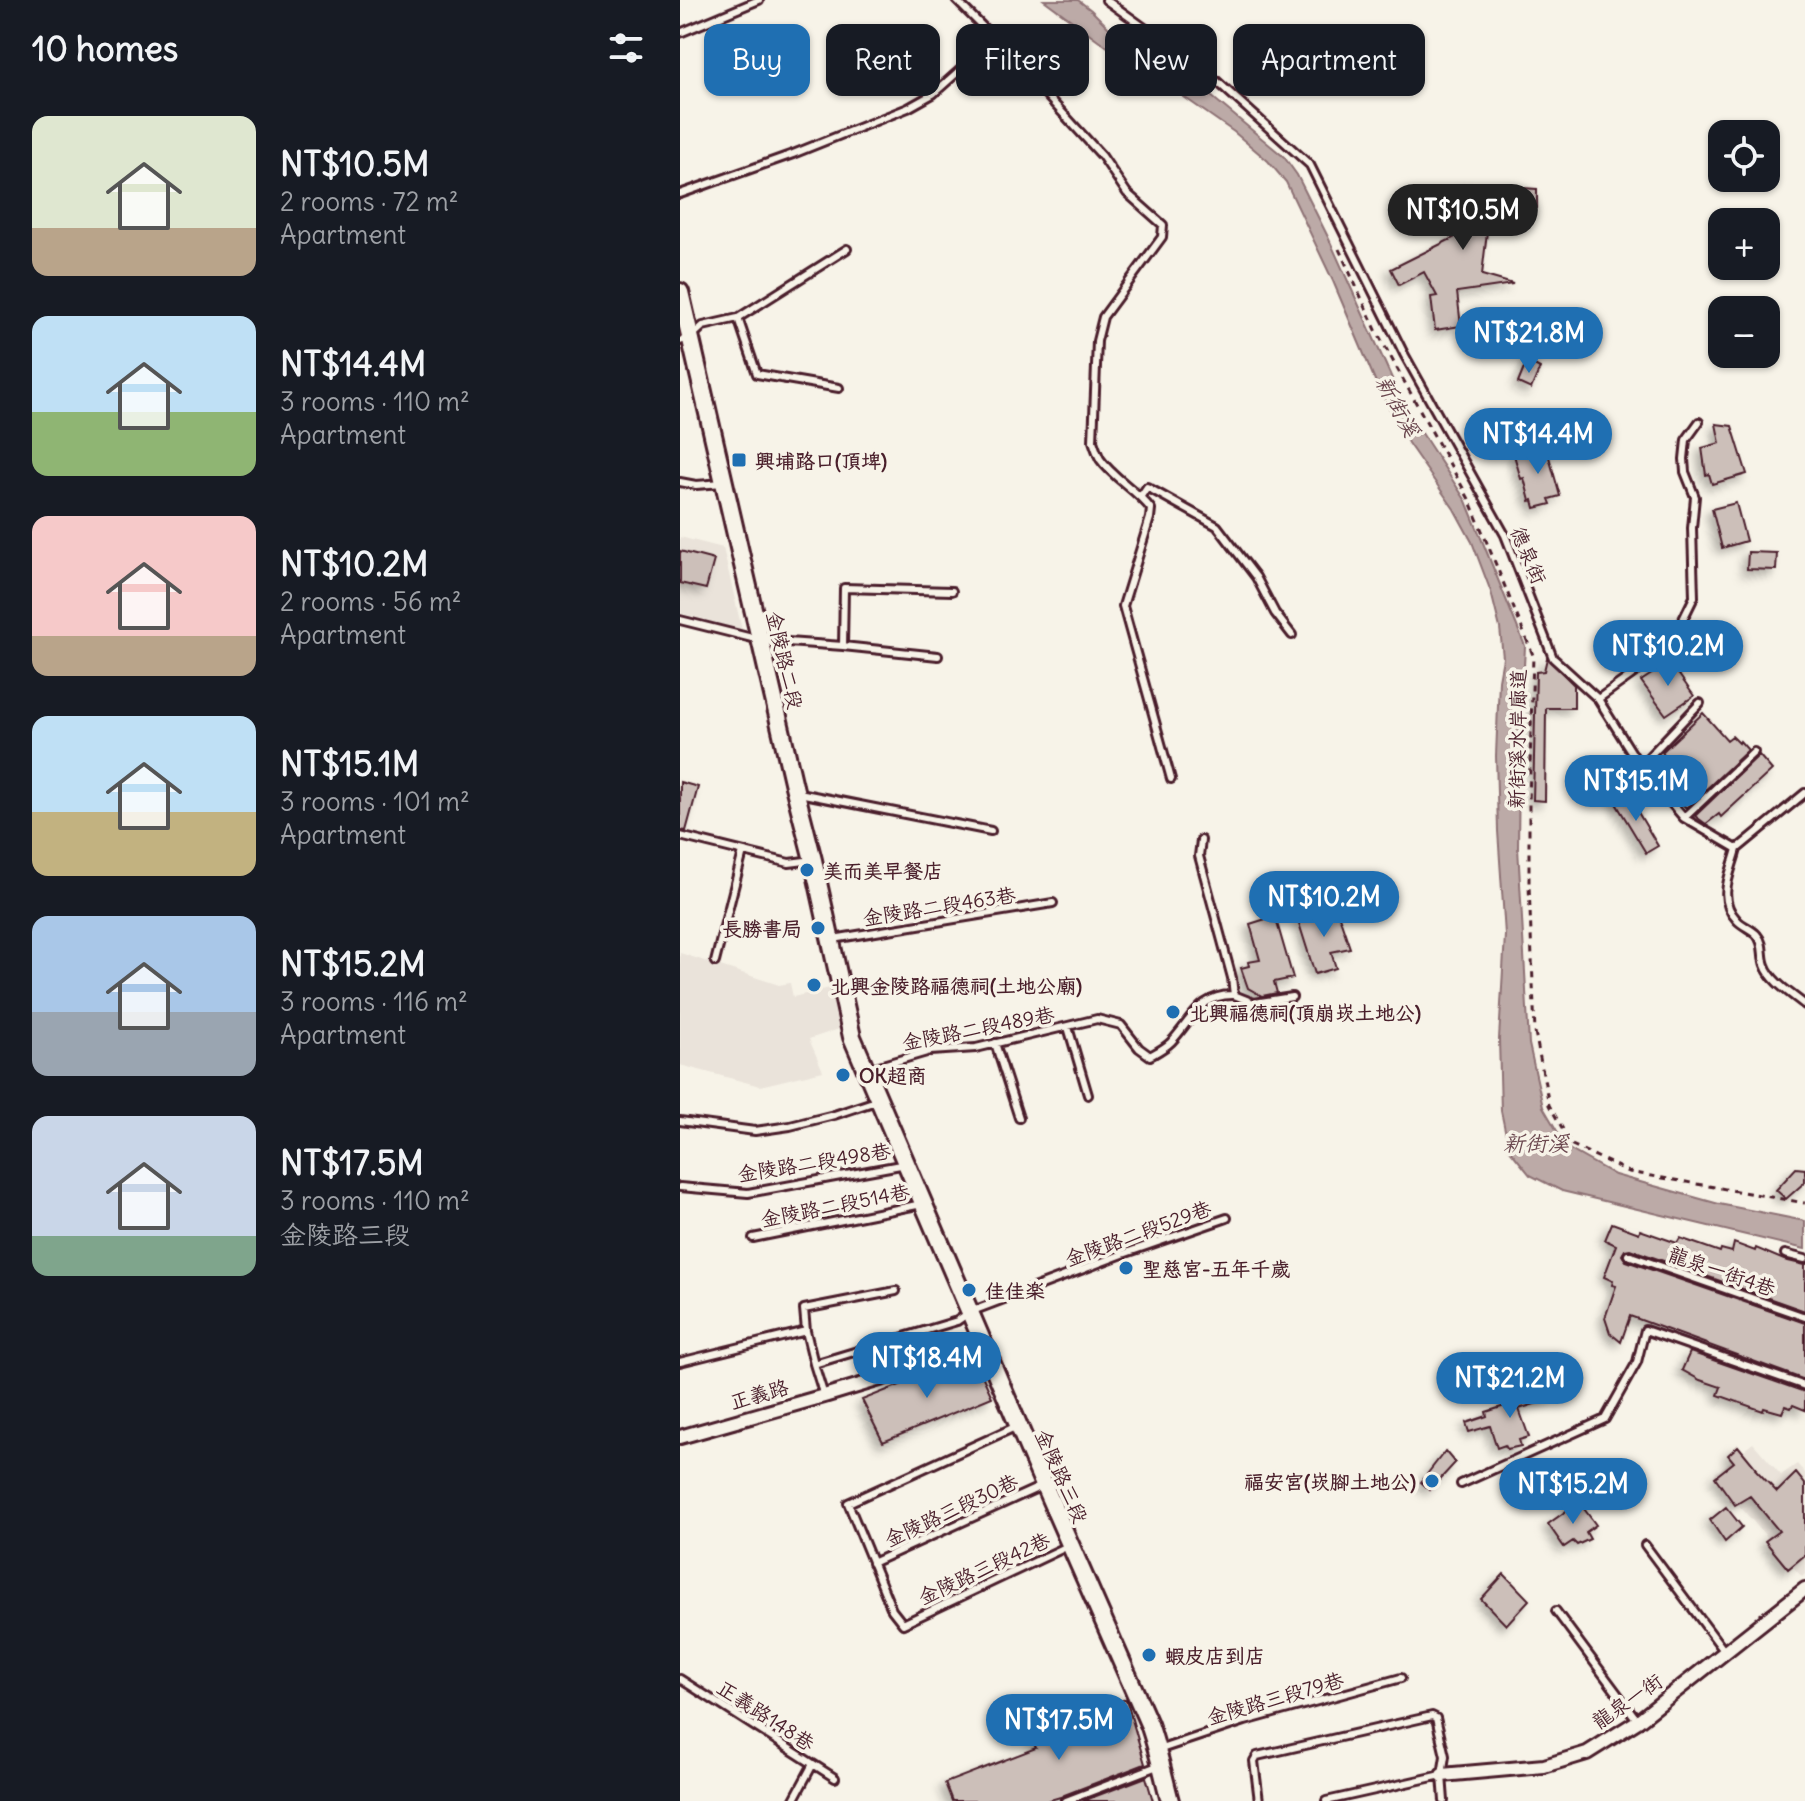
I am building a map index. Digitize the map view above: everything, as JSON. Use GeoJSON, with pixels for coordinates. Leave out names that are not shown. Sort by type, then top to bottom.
{"type":"FeatureCollection","features":[{"type":"Feature","properties":{"kind":"main road","name":"金陵路二段"},"geometry":{"type":"LineString","coordinates":[[680,292],[685,339],[723,483],[852,1037]]}},
{"type":"Feature","properties":{"kind":"main road","name":"金陵路三段"},"geometry":{"type":"LineString","coordinates":[[852,1037],[1144,1711],[1170,1801]]}},
{"type":"Feature","properties":{"kind":"street","name":"正義路"},"geometry":{"type":"LineString","coordinates":[[680,1437],[986,1347]]}},
{"type":"Feature","properties":{"kind":"street","name":"龍泉一街"},"geometry":{"type":"LineString","coordinates":[[1442,1775],[1544,1766],[1587,1753],[1638,1721],[1805,1589]]}},
{"type":"Feature","properties":{"kind":"lane"},"geometry":{"type":"LineString","coordinates":[[680,33],[744,3],[759,0]]}},
{"type":"Feature","properties":{"kind":"lane"},"geometry":{"type":"LineString","coordinates":[[956,0],[980,24]]}},
{"type":"Feature","properties":{"kind":"lane","name":"德泉街"},"geometry":{"type":"LineString","coordinates":[[1106,0],[1210,75],[1310,165],[1404,354],[1505,535],[1553,658],[1598,699],[1640,766],[1684,818],[1737,849]]}},
{"type":"Feature","properties":{"kind":"lane"},"geometry":{"type":"LineString","coordinates":[[680,194],[793,154],[908,108],[933,94],[956,74]]}},
{"type":"Feature","properties":{"kind":"lane"},"geometry":{"type":"LineString","coordinates":[[1047,96],[1102,156],[1127,193],[1163,225],[1162,237],[1103,317],[1097,341],[1093,441],[1105,465],[1141,496],[1151,509],[1123,606],[1171,779]]}},
{"type":"Feature","properties":{"kind":"lane"},"geometry":{"type":"LineString","coordinates":[[685,339],[703,326],[738,318],[847,249]]}},
{"type":"Feature","properties":{"kind":"lane"},"geometry":{"type":"LineString","coordinates":[[738,318],[757,374],[839,388]]}},
{"type":"Feature","properties":{"kind":"lane"},"geometry":{"type":"LineString","coordinates":[[1598,699],[1669,648],[1694,597],[1692,528],[1695,497],[1685,472],[1684,459],[1686,440],[1699,422]]}},
{"type":"Feature","properties":{"kind":"lane"},"geometry":{"type":"LineString","coordinates":[[680,482],[696,485],[723,483]]}},
{"type":"Feature","properties":{"kind":"lane"},"geometry":{"type":"LineString","coordinates":[[1141,496],[1147,487],[1217,526],[1256,577],[1275,613],[1292,635]]}},
{"type":"Feature","properties":{"kind":"lane"},"geometry":{"type":"LineString","coordinates":[[843,646],[844,588],[952,591]]}},
{"type":"Feature","properties":{"kind":"lane"},"geometry":{"type":"LineString","coordinates":[[680,620],[760,640],[938,656]]}},
{"type":"Feature","properties":{"kind":"lane"},"geometry":{"type":"LineString","coordinates":[[1640,766],[1700,703]]}},
{"type":"Feature","properties":{"kind":"lane"},"geometry":{"type":"LineString","coordinates":[[1684,818],[1754,752]]}},
{"type":"Feature","properties":{"kind":"lane"},"geometry":{"type":"LineString","coordinates":[[795,792],[991,831]]}},
{"type":"Feature","properties":{"kind":"lane"},"geometry":{"type":"LineString","coordinates":[[1805,793],[1737,849],[1725,889],[1730,910],[1737,921],[1757,935],[1764,948],[1764,965],[1773,978],[1805,1005]]}},
{"type":"Feature","properties":{"kind":"lane"},"geometry":{"type":"LineString","coordinates":[[680,845],[681,836],[789,863],[813,860]]}},
{"type":"Feature","properties":{"kind":"lane"},"geometry":{"type":"LineString","coordinates":[[1201,840],[1199,856],[1234,995],[1254,1003],[1292,997]]}},
{"type":"Feature","properties":{"kind":"lane"},"geometry":{"type":"LineString","coordinates":[[715,962],[743,852]]}},
{"type":"Feature","properties":{"kind":"lane","name":"金陵路二段463巷"},"geometry":{"type":"LineString","coordinates":[[830,940],[1053,903]]}},
{"type":"Feature","properties":{"kind":"lane","name":"金陵路二段489巷"},"geometry":{"type":"LineString","coordinates":[[865,1070],[930,1051],[976,1048],[1097,1019],[1121,1025],[1139,1048],[1150,1056],[1168,1045],[1201,1005],[1219,995],[1234,995]]}},
{"type":"Feature","properties":{"kind":"lane"},"geometry":{"type":"LineString","coordinates":[[1068,1027],[1088,1095]]}},
{"type":"Feature","properties":{"kind":"lane"},"geometry":{"type":"LineString","coordinates":[[995,1043],[1019,1118]]}},
{"type":"Feature","properties":{"kind":"lane"},"geometry":{"type":"LineString","coordinates":[[680,1121],[755,1131],[834,1115],[878,1100]]}},
{"type":"Feature","properties":{"kind":"lane","name":"金陵路二段498巷"},"geometry":{"type":"LineString","coordinates":[[680,1187],[748,1193],[906,1164]]}},
{"type":"Feature","properties":{"kind":"lane","name":"金陵路二段514巷"},"geometry":{"type":"LineString","coordinates":[[753,1238],[923,1204]]}},
{"type":"Feature","properties":{"kind":"lane","name":"金陵路二段529巷"},"geometry":{"type":"LineString","coordinates":[[814,1364],[957,1321],[970,1312],[1227,1218]]}},
{"type":"Feature","properties":{"kind":"lane"},"geometry":{"type":"LineString","coordinates":[[1785,1254],[1805,1259]]}},
{"type":"Feature","properties":{"kind":"lane","name":"龍泉一街4巷"},"geometry":{"type":"LineString","coordinates":[[1628,1255],[1805,1317]]}},
{"type":"Feature","properties":{"kind":"lane"},"geometry":{"type":"LineString","coordinates":[[824,1396],[806,1331],[804,1309],[896,1291]]}},
{"type":"Feature","properties":{"kind":"lane"},"geometry":{"type":"LineString","coordinates":[[1461,1484],[1605,1419],[1637,1362],[1645,1330],[1805,1386]]}},
{"type":"Feature","properties":{"kind":"lane"},"geometry":{"type":"LineString","coordinates":[[680,1362],[806,1331]]}},
{"type":"Feature","properties":{"kind":"lane","name":"金陵路三段42巷"},"geometry":{"type":"LineString","coordinates":[[1018,1425],[848,1503],[892,1610],[903,1624],[1071,1545]]}},
{"type":"Feature","properties":{"kind":"lane","name":"金陵路三段30巷"},"geometry":{"type":"LineString","coordinates":[[872,1563],[1044,1485]]}},
{"type":"Feature","properties":{"kind":"lane"},"geometry":{"type":"LineString","coordinates":[[1645,1545],[1725,1652]]}},
{"type":"Feature","properties":{"kind":"lane"},"geometry":{"type":"LineString","coordinates":[[1556,1611],[1638,1721]]}},
{"type":"Feature","properties":{"kind":"lane","name":"金陵路三段79巷"},"geometry":{"type":"LineString","coordinates":[[1066,1801],[1245,1721],[1401,1678]]}},
{"type":"Feature","properties":{"kind":"lane","name":"正義路148巷"},"geometry":{"type":"LineString","coordinates":[[680,1679],[835,1778]]}},
{"type":"Feature","properties":{"kind":"lane"},"geometry":{"type":"LineString","coordinates":[[1259,1801],[1254,1761],[1257,1756],[1432,1716],[1436,1718],[1445,1756],[1442,1775],[1444,1801]]}},
{"type":"Feature","properties":{"kind":"lane"},"geometry":{"type":"LineString","coordinates":[[793,1801],[813,1764]]}},
{"type":"Feature","properties":{"kind":"lane"},"geometry":{"type":"LineString","coordinates":[[1326,1801],[1442,1775]]}},
{"type":"Feature","properties":{"kind":"path","name":"新街溪水岸廊道"},"geometry":{"type":"LineString","coordinates":[[1338,246],[1377,332],[1469,499],[1533,655],[1529,885],[1535,1032],[1549,1105],[1572,1145],[1629,1172],[1805,1203]]}},
{"type":"Feature","properties":{"kind":"shaded area"},"geometry":{"type":"Polygon","coordinates":[[[680,537],[723,548],[742,630],[680,613],[680,537]]]}},
{"type":"Feature","properties":{"kind":"shaded area"},"geometry":{"type":"Polygon","coordinates":[[[680,953],[779,985],[790,983],[793,997],[830,988],[842,1028],[809,1039],[823,1071],[760,1086],[680,1065],[680,953]]]}},
{"type":"Feature","properties":{"kind":"shaded area"},"geometry":{"type":"Polygon","coordinates":[[[1753,1443],[1781,1475],[1797,1464],[1805,1473],[1805,1574],[1802,1577],[1714,1474],[1753,1443]]]}},
{"type":"Feature","properties":{"kind":"water","name":"新街溪"},"geometry":{"type":"Polygon","coordinates":[[[1044,0],[1078,0],[1105,24],[1105,45],[1089,33],[1089,24],[1076,24],[1044,0]]]}},
{"type":"Feature","properties":{"kind":"water","name":"新街溪"},"geometry":{"type":"Polygon","coordinates":[[[1182,96],[1211,96],[1284,157],[1297,175],[1328,237],[1405,413],[1418,427],[1466,501],[1525,646],[1518,847],[1529,1044],[1543,1107],[1567,1148],[1615,1175],[1719,1204],[1805,1221],[1805,1249],[1562,1191],[1530,1175],[1509,1149],[1501,1111],[1499,1039],[1505,935],[1496,756],[1499,680],[1503,658],[1500,628],[1491,592],[1472,542],[1454,509],[1408,443],[1377,385],[1286,182],[1268,161],[1234,132],[1182,96]]]}},
{"type":"Feature","properties":{"kind":"building"},"geometry":{"type":"Polygon","coordinates":[[[1466,184],[1537,189],[1537,208],[1490,206],[1482,275],[1513,284],[1457,292],[1461,326],[1435,330],[1431,297],[1437,296],[1424,272],[1399,285],[1391,269],[1461,234],[1466,184]]]}},
{"type":"Feature","properties":{"kind":"building"},"geometry":{"type":"Polygon","coordinates":[[[1527,361],[1540,368],[1531,389],[1518,383],[1527,361]]]}},
{"type":"Feature","properties":{"kind":"building"},"geometry":{"type":"Polygon","coordinates":[[[1716,424],[1732,426],[1747,474],[1712,484],[1709,474],[1706,475],[1702,448],[1720,443],[1716,424]]]}},
{"type":"Feature","properties":{"kind":"building"},"geometry":{"type":"Polygon","coordinates":[[[1546,446],[1560,496],[1549,499],[1551,504],[1535,508],[1514,455],[1546,446]]]}},
{"type":"Feature","properties":{"kind":"building"},"geometry":{"type":"Polygon","coordinates":[[[1736,503],[1746,541],[1722,548],[1712,509],[1736,503]]]}},
{"type":"Feature","properties":{"kind":"building"},"geometry":{"type":"Polygon","coordinates":[[[680,551],[714,560],[706,589],[680,583],[680,551]]]}},
{"type":"Feature","properties":{"kind":"building"},"geometry":{"type":"Polygon","coordinates":[[[1748,552],[1777,553],[1776,570],[1747,569],[1748,552]]]}},
{"type":"Feature","properties":{"kind":"building"},"geometry":{"type":"Polygon","coordinates":[[[1547,658],[1574,685],[1574,708],[1546,708],[1545,801],[1533,800],[1536,672],[1544,671],[1547,658]]]}},
{"type":"Feature","properties":{"kind":"building"},"geometry":{"type":"Polygon","coordinates":[[[1670,662],[1694,696],[1666,715],[1641,681],[1670,662]]]}},
{"type":"Feature","properties":{"kind":"building"},"geometry":{"type":"Polygon","coordinates":[[[1703,713],[1727,740],[1732,736],[1748,750],[1686,808],[1654,771],[1661,766],[1658,762],[1665,757],[1662,752],[1703,713]]]}},
{"type":"Feature","properties":{"kind":"building"},"geometry":{"type":"Polygon","coordinates":[[[1759,755],[1772,770],[1721,817],[1719,814],[1706,824],[1695,816],[1759,755]]]}},
{"type":"Feature","properties":{"kind":"building"},"geometry":{"type":"Polygon","coordinates":[[[680,782],[698,787],[686,831],[680,830],[680,782]]]}},
{"type":"Feature","properties":{"kind":"building"},"geometry":{"type":"Polygon","coordinates":[[[1626,792],[1658,846],[1646,853],[1614,800],[1626,792]]]}},
{"type":"Feature","properties":{"kind":"building"},"geometry":{"type":"Polygon","coordinates":[[[1337,910],[1350,948],[1331,952],[1336,968],[1315,974],[1298,920],[1337,910]]]}},
{"type":"Feature","properties":{"kind":"building"},"geometry":{"type":"Polygon","coordinates":[[[1275,916],[1293,978],[1274,982],[1277,993],[1262,996],[1248,988],[1241,968],[1249,966],[1248,962],[1260,960],[1250,924],[1275,916]]]}},
{"type":"Feature","properties":{"kind":"building"},"geometry":{"type":"Polygon","coordinates":[[[1796,1168],[1805,1169],[1805,1182],[1786,1199],[1776,1190],[1796,1168]]]}},
{"type":"Feature","properties":{"kind":"building"},"geometry":{"type":"Polygon","coordinates":[[[1612,1223],[1677,1243],[1680,1238],[1720,1252],[1721,1249],[1732,1252],[1734,1243],[1805,1265],[1805,1311],[1630,1249],[1622,1255],[1626,1261],[1805,1323],[1805,1380],[1630,1316],[1621,1342],[1610,1333],[1605,1318],[1616,1286],[1604,1277],[1616,1245],[1605,1240],[1612,1223]]]}},
{"type":"Feature","properties":{"kind":"building"},"geometry":{"type":"Polygon","coordinates":[[[1690,1352],[1805,1392],[1805,1410],[1793,1405],[1791,1408],[1785,1406],[1782,1413],[1764,1408],[1763,1411],[1718,1395],[1721,1387],[1682,1370],[1690,1352]]]}},
{"type":"Feature","properties":{"kind":"building"},"geometry":{"type":"Polygon","coordinates":[[[975,1360],[992,1397],[883,1442],[862,1400],[930,1373],[975,1360]]]}},
{"type":"Feature","properties":{"kind":"building"},"geometry":{"type":"Polygon","coordinates":[[[1549,1387],[1553,1398],[1519,1409],[1529,1437],[1519,1440],[1521,1446],[1497,1448],[1490,1426],[1469,1432],[1466,1423],[1487,1416],[1486,1412],[1517,1402],[1516,1398],[1549,1387]]]}},
{"type":"Feature","properties":{"kind":"building"},"geometry":{"type":"Polygon","coordinates":[[[1738,1446],[1777,1492],[1796,1473],[1805,1484],[1805,1555],[1788,1569],[1765,1541],[1779,1531],[1750,1496],[1735,1505],[1715,1477],[1734,1462],[1728,1455],[1738,1446]]]}},
{"type":"Feature","properties":{"kind":"building"},"geometry":{"type":"Polygon","coordinates":[[[1445,1451],[1455,1463],[1430,1490],[1421,1482],[1445,1451]]]}},
{"type":"Feature","properties":{"kind":"building"},"geometry":{"type":"Polygon","coordinates":[[[1579,1502],[1596,1525],[1586,1532],[1590,1539],[1577,1545],[1573,1541],[1564,1547],[1548,1524],[1579,1502]]]}},
{"type":"Feature","properties":{"kind":"building"},"geometry":{"type":"Polygon","coordinates":[[[1726,1507],[1742,1527],[1725,1542],[1710,1520],[1726,1507]]]}},
{"type":"Feature","properties":{"kind":"building"},"geometry":{"type":"Polygon","coordinates":[[[1504,1574],[1529,1600],[1506,1625],[1481,1599],[1504,1574]]]}},
{"type":"Feature","properties":{"kind":"building"},"geometry":{"type":"Polygon","coordinates":[[[1126,1699],[1145,1764],[1064,1795],[1060,1800],[1060,1797],[1047,1801],[952,1801],[945,1783],[1036,1748],[1033,1741],[1096,1719],[1093,1710],[1126,1699]]]}},
{"type":"Feature","properties":{"kind":"building"},"geometry":{"type":"Polygon","coordinates":[[[1146,1777],[1153,1801],[1083,1801],[1146,1777]]]}},
{"type":"Feature","properties":{"kind":"place","name":"興埔路口(頂埤)"},"geometry":{"type":"Point","coordinates":[739,460]}},
{"type":"Feature","properties":{"kind":"place","name":"美而美早餐店"},"geometry":{"type":"Point","coordinates":[807,870]}},
{"type":"Feature","properties":{"kind":"place","name":"長勝書局"},"geometry":{"type":"Point","coordinates":[818,928]}},
{"type":"Feature","properties":{"kind":"place","name":"北興金陵路福德祠(土地公廟)"},"geometry":{"type":"Point","coordinates":[814,985]}},
{"type":"Feature","properties":{"kind":"place","name":"北興福德祠(頂崩崁土地公)"},"geometry":{"type":"Point","coordinates":[1173,1012]}},
{"type":"Feature","properties":{"kind":"place","name":"OK超商"},"geometry":{"type":"Point","coordinates":[843,1075]}},
{"type":"Feature","properties":{"kind":"place","name":"聖慈宮-五年千歲"},"geometry":{"type":"Point","coordinates":[1126,1268]}},
{"type":"Feature","properties":{"kind":"place","name":"佳佳楽"},"geometry":{"type":"Point","coordinates":[969,1290]}},
{"type":"Feature","properties":{"kind":"place","name":"福安宮(崁腳土地公)"},"geometry":{"type":"Point","coordinates":[1432,1481]}},
{"type":"Feature","properties":{"kind":"place","name":"蝦皮店到店"},"geometry":{"type":"Point","coordinates":[1149,1655]}}]}
